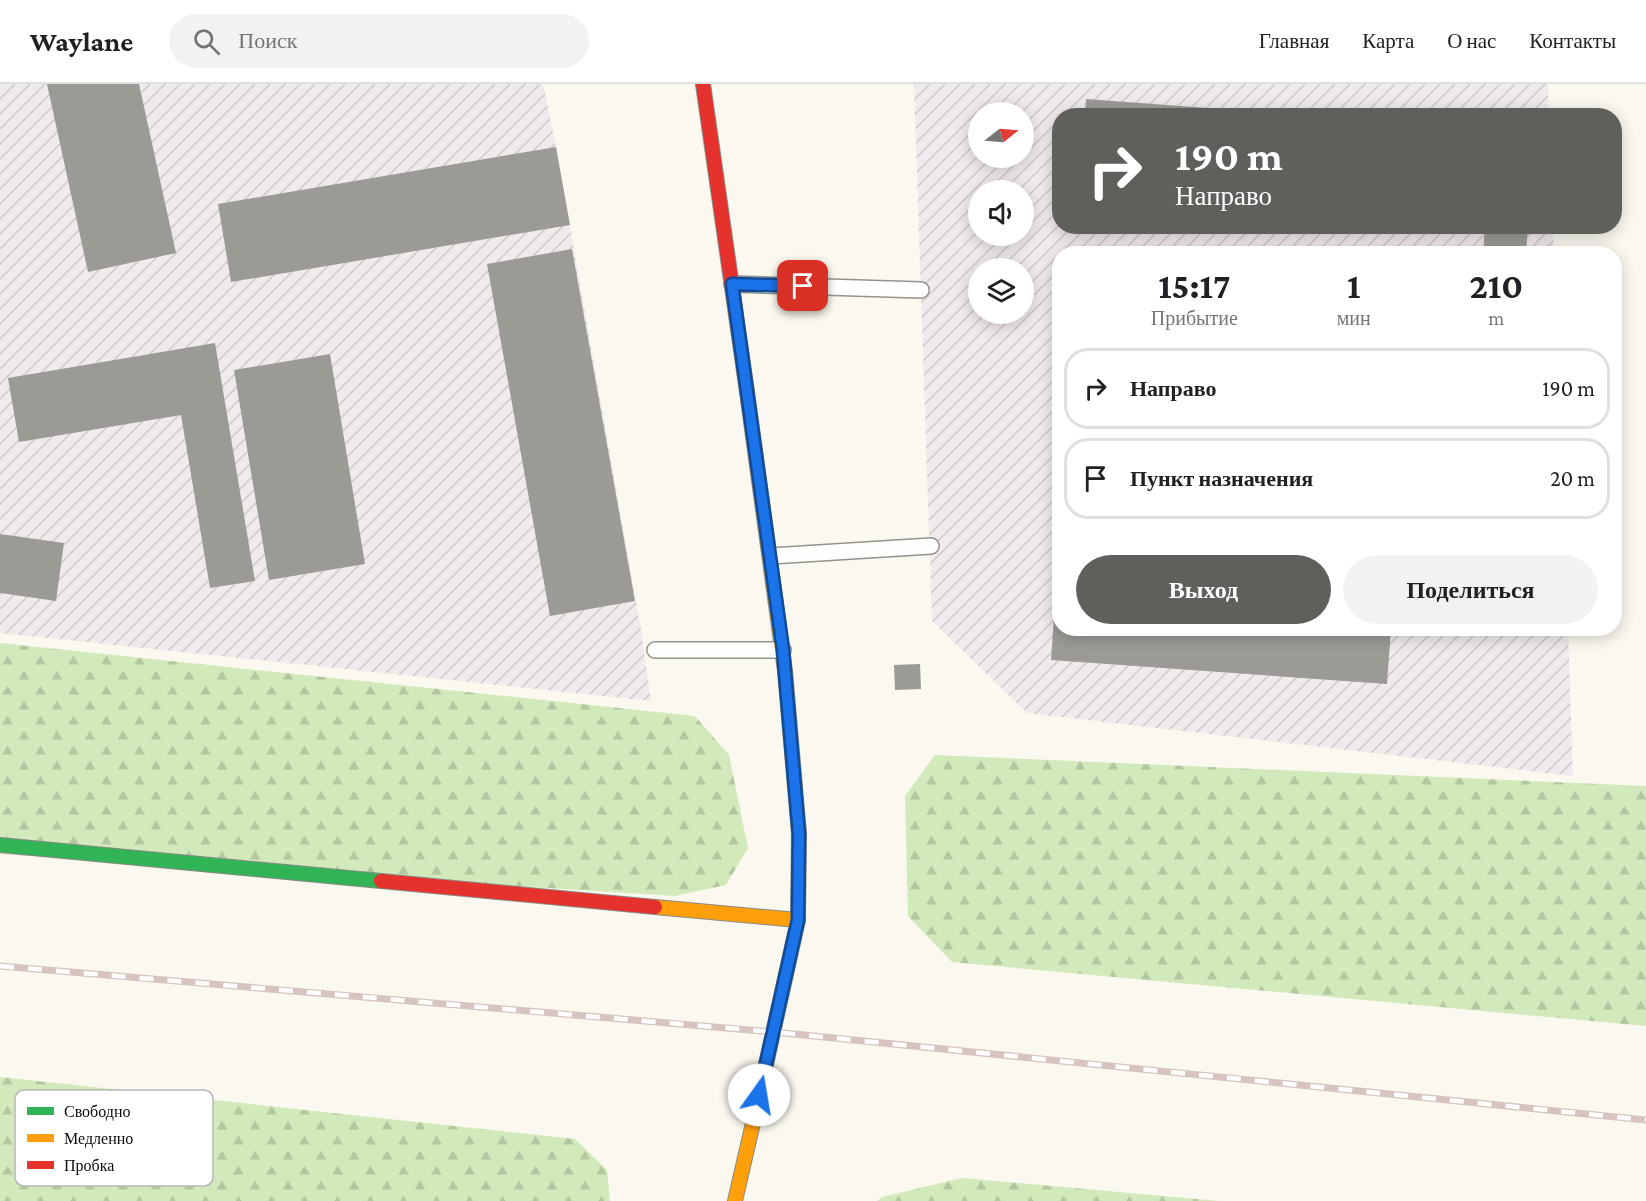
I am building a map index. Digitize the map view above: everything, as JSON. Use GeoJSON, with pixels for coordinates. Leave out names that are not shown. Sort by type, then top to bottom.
{"type":"FeatureCollection","features":[{"type":"Feature","properties":{"kind":"street"},"geometry":{"type":"LineString","coordinates":[[703,84],[771,556],[783,650],[799,834],[798,920],[735,1201]]}},
{"type":"Feature","properties":{"kind":"street"},"geometry":{"type":"LineString","coordinates":[[0,844],[798,920]]}},
{"type":"Feature","properties":{"kind":"lane"},"geometry":{"type":"LineString","coordinates":[[732,284],[921,290]]}},
{"type":"Feature","properties":{"kind":"lane"},"geometry":{"type":"LineString","coordinates":[[771,556],[931,546]]}},
{"type":"Feature","properties":{"kind":"lane"},"geometry":{"type":"LineString","coordinates":[[655,650],[783,650]]}},
{"type":"Feature","properties":{"kind":"shaded area"},"geometry":{"type":"Polygon","coordinates":[[[0,84],[543,84],[641,630],[651,701],[0,633],[0,84]]]}},
{"type":"Feature","properties":{"kind":"shaded area"},"geometry":{"type":"Polygon","coordinates":[[[914,84],[1548,84],[1549,108],[1052,108],[1052,234],[1553,234],[1554,246],[1052,246],[1052,636],[1568,636],[1573,776],[1027,713],[932,621],[914,84]]]}},
{"type":"Feature","properties":{"kind":"green space"},"geometry":{"type":"Polygon","coordinates":[[[0,643],[695,716],[729,755],[748,848],[726,885],[675,896],[0,854],[0,643]]]}},
{"type":"Feature","properties":{"kind":"green space"},"geometry":{"type":"Polygon","coordinates":[[[935,755],[1646,786],[1646,1026],[952,962],[908,916],[905,796],[935,755]]]}},
{"type":"Feature","properties":{"kind":"green space"},"geometry":{"type":"Polygon","coordinates":[[[0,1077],[121,1090],[15,1090],[15,1186],[213,1186],[213,1100],[575,1139],[607,1170],[610,1201],[0,1201],[0,1077]]]}},
{"type":"Feature","properties":{"kind":"green space"},"geometry":{"type":"Polygon","coordinates":[[[962,1178],[1219,1201],[877,1201],[882,1197],[962,1178]]]}},
{"type":"Feature","properties":{"kind":"building"},"geometry":{"type":"Polygon","coordinates":[[[47,84],[139,84],[176,253],[88,272],[47,84]]]}},
{"type":"Feature","properties":{"kind":"building"},"geometry":{"type":"Polygon","coordinates":[[[1086,99],[1208,108],[1085,108],[1086,99]]]}},
{"type":"Feature","properties":{"kind":"building"},"geometry":{"type":"Polygon","coordinates":[[[556,147],[570,225],[231,282],[218,204],[556,147]]]}},
{"type":"Feature","properties":{"kind":"building"},"geometry":{"type":"Polygon","coordinates":[[[1484,234],[1527,234],[1527,246],[1484,246],[1484,234]]]}},
{"type":"Feature","properties":{"kind":"building"},"geometry":{"type":"Polygon","coordinates":[[[572,249],[635,601],[550,616],[487,264],[572,249]]]}},
{"type":"Feature","properties":{"kind":"building"},"geometry":{"type":"Polygon","coordinates":[[[215,343],[255,581],[210,588],[181,415],[19,442],[8,378],[215,343]]]}},
{"type":"Feature","properties":{"kind":"building"},"geometry":{"type":"Polygon","coordinates":[[[330,354],[365,564],[269,580],[234,370],[330,354]]]}},
{"type":"Feature","properties":{"kind":"building"},"geometry":{"type":"Polygon","coordinates":[[[0,534],[64,543],[56,601],[0,593],[0,534]]]}},
{"type":"Feature","properties":{"kind":"building"},"geometry":{"type":"Polygon","coordinates":[[[1053,636],[1390,636],[1387,684],[1051,660],[1053,636]]]}},
{"type":"Feature","properties":{"kind":"building"},"geometry":{"type":"Polygon","coordinates":[[[920,664],[921,689],[895,690],[894,665],[920,664]]]}},
{"type":"Feature","properties":{"kind":"railway"},"geometry":{"type":"LineString","coordinates":[[0,966],[774,1032],[1646,1120]]}},
{"type":"Feature","properties":{"kind":"traffic: fast"},"geometry":{"type":"LineString","coordinates":[[753,1123],[798,920],[799,834],[785,671]]}},
{"type":"Feature","properties":{"kind":"traffic: fast"},"geometry":{"type":"LineString","coordinates":[[0,845],[381,881]]}},
{"type":"Feature","properties":{"kind":"traffic: slow"},"geometry":{"type":"LineString","coordinates":[[747,392],[785,671]]}},
{"type":"Feature","properties":{"kind":"traffic: slow"},"geometry":{"type":"LineString","coordinates":[[655,907],[798,920]]}},
{"type":"Feature","properties":{"kind":"traffic: slow"},"geometry":{"type":"LineString","coordinates":[[735,1201],[753,1123]]}},
{"type":"Feature","properties":{"kind":"traffic: jam"},"geometry":{"type":"LineString","coordinates":[[703,84],[747,392]]}},
{"type":"Feature","properties":{"kind":"traffic: jam"},"geometry":{"type":"LineString","coordinates":[[381,881],[655,907]]}},
{"type":"Feature","properties":{"kind":"route"},"geometry":{"type":"LineString","coordinates":[[759,1095],[798,920],[799,834],[783,650],[732,284],[803,286]]}}]}
